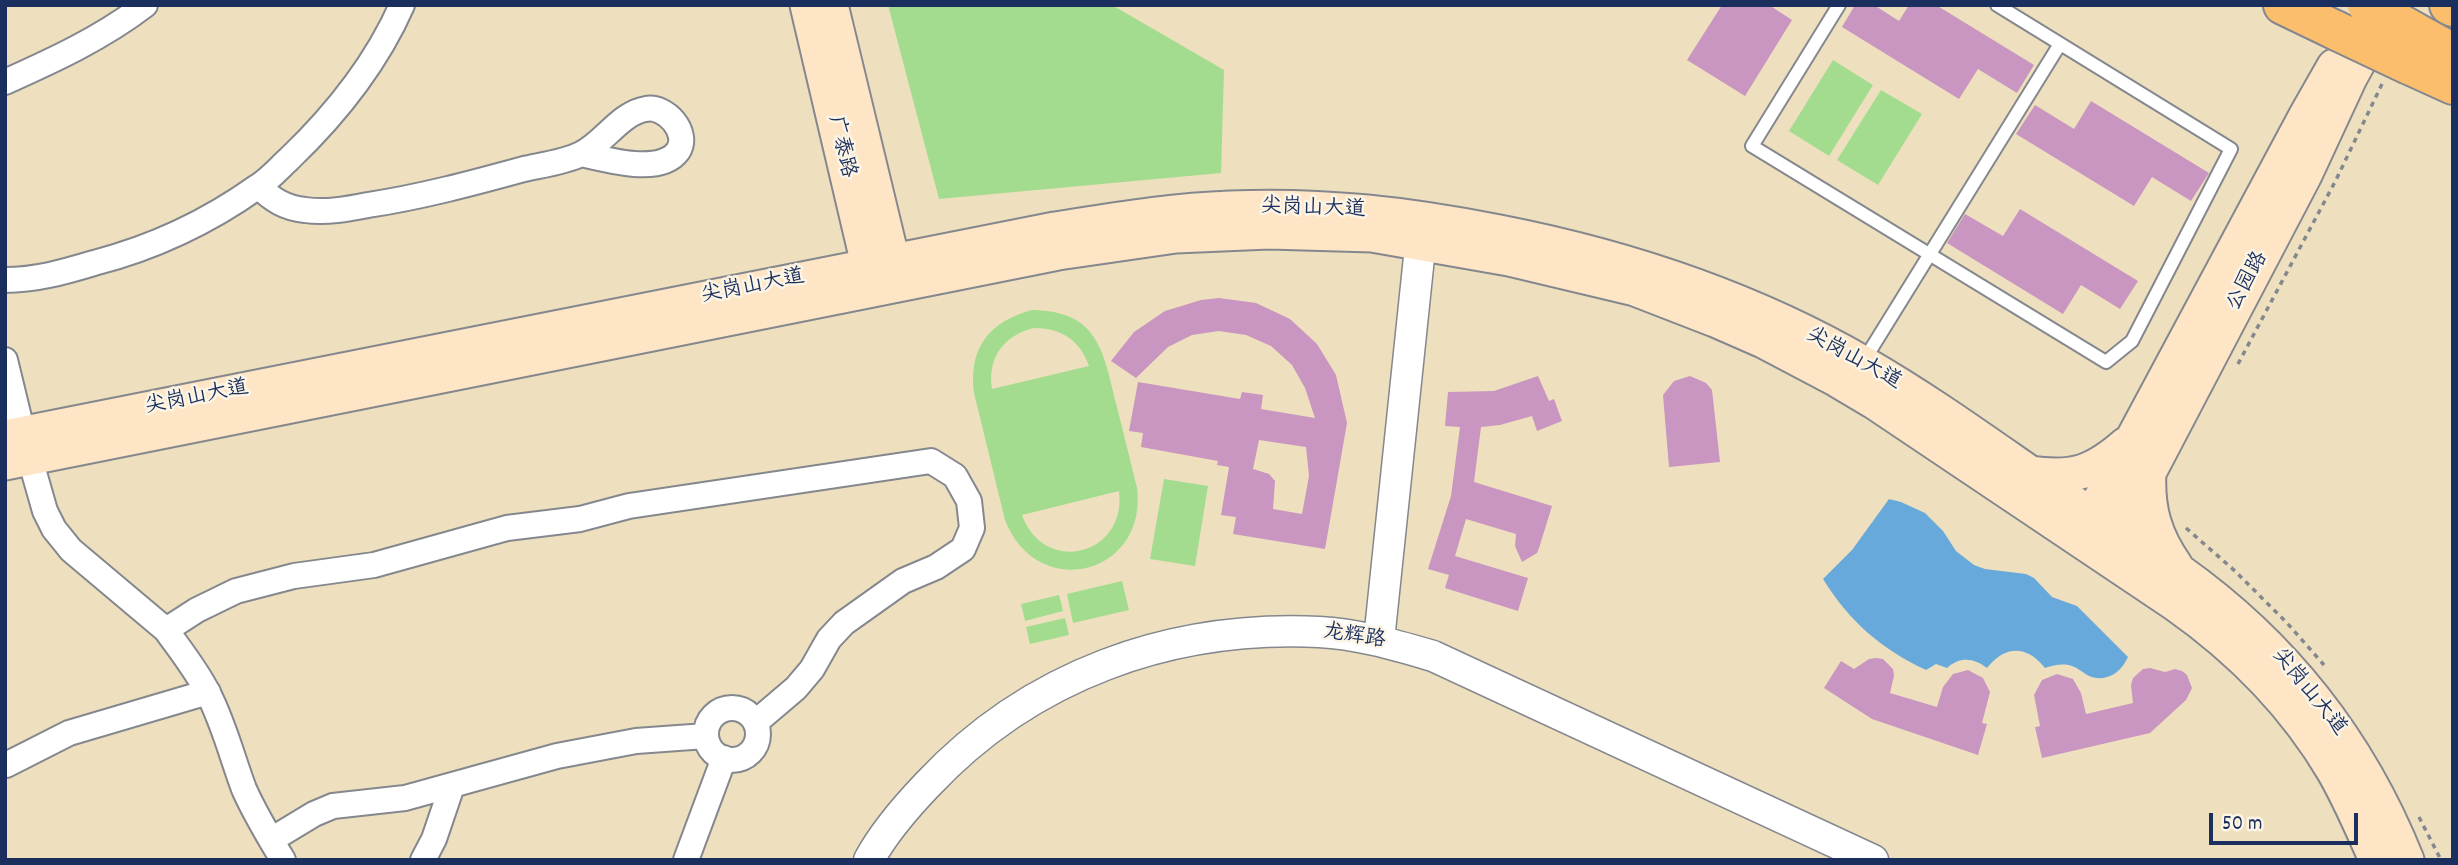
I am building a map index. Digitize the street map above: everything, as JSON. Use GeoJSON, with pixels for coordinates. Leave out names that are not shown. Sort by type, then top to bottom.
{"type":"FeatureCollection","features":[{"type":"Feature","properties":{"kind":"highway"},"geometry":{"type":"LineString","coordinates":[[2283,5],[2335,30],[2419,58]]}},
{"type":"Feature","properties":{"kind":"highway"},"geometry":{"type":"LineString","coordinates":[[2367,5],[2419,58],[2453,85]]}},
{"type":"Feature","properties":{"kind":"main road","name":"广泰路"},"geometry":{"type":"LineString","coordinates":[[807,5],[883,274]]}},
{"type":"Feature","properties":{"kind":"main road","name":"广泰路"},"geometry":{"type":"LineString","coordinates":[[831,5],[883,274]]}},
{"type":"Feature","properties":{"kind":"main road","name":"公园路"},"geometry":{"type":"LineString","coordinates":[[2098,535],[2133,438],[2367,5]]}},
{"type":"Feature","properties":{"kind":"main road","name":"公园路"},"geometry":{"type":"LineString","coordinates":[[2098,535],[2149,471],[2305,175],[2350,78],[2389,5]]}},
{"type":"Feature","properties":{"kind":"main road","name":"尖岗山大道"},"geometry":{"type":"LineString","coordinates":[[16,448],[883,274],[1068,227],[1228,208],[1324,208],[1422,230],[1606,255],[1743,303],[1862,362],[2030,473],[2098,535],[2244,658],[2281,698],[2334,771],[2376,860]]}},
{"type":"Feature","properties":{"kind":"main road","name":"尖岗山大道"},"geometry":{"type":"LineString","coordinates":[[1422,230],[1509,259],[1635,289],[1727,325],[1800,360],[1874,401],[2098,535],[2180,571],[2250,627],[2312,693],[2357,759],[2397,834],[2407,860]]}},
{"type":"Feature","properties":{"kind":"main road"},"geometry":{"type":"LineString","coordinates":[[2030,473],[2054,476],[2082,472],[2110,458],[2133,438]]}},
{"type":"Feature","properties":{"kind":"main road"},"geometry":{"type":"LineString","coordinates":[[2149,471],[2148,493],[2154,526],[2164,549],[2180,571]]}},
{"type":"Feature","properties":{"kind":"street"},"geometry":{"type":"LineString","coordinates":[[5,82],[118,26],[145,5]]}},
{"type":"Feature","properties":{"kind":"street"},"geometry":{"type":"LineString","coordinates":[[5,280],[53,275],[118,257],[175,236],[259,187],[314,134],[353,88],[386,40],[402,5]]}},
{"type":"Feature","properties":{"kind":"street"},"geometry":{"type":"LineString","coordinates":[[259,187],[278,204],[304,211],[336,211],[394,202],[581,154]]}},
{"type":"Feature","properties":{"kind":"street"},"geometry":{"type":"LineString","coordinates":[[1379,640],[1422,230]]}},
{"type":"Feature","properties":{"kind":"street"},"geometry":{"type":"LineString","coordinates":[[5,360],[16,448],[45,511],[71,550],[166,631],[208,692],[229,740],[244,788],[277,850],[314,814],[333,806],[405,798],[557,756],[636,741],[706,736]]}},
{"type":"Feature","properties":{"kind":"street"},"geometry":{"type":"LineString","coordinates":[[166,631],[197,610],[236,591],[293,576],[374,565],[508,528],[580,519],[629,506],[931,461],[955,476],[969,501],[972,528],[963,549],[936,567],[903,581],[844,623],[829,639],[813,668],[796,688],[755,722]]}},
{"type":"Feature","properties":{"kind":"street","name":"龙辉路"},"geometry":{"type":"LineString","coordinates":[[869,860],[908,805],[948,763],[992,726],[1031,700],[1093,668],[1149,649],[1205,636],[1263,631],[1321,632],[1379,640],[1433,656],[1873,860]]}},
{"type":"Feature","properties":{"kind":"street"},"geometry":{"type":"LineString","coordinates":[[5,765],[69,733],[208,692]]}},
{"type":"Feature","properties":{"kind":"street"},"geometry":{"type":"LineString","coordinates":[[727,708],[739,708],[747,712],[755,722],[758,733],[754,748],[743,757],[734,760],[724,758],[716,754],[709,745],[706,736],[710,719],[727,708]]}},
{"type":"Feature","properties":{"kind":"street"},"geometry":{"type":"LineString","coordinates":[[686,860],[724,758]]}},
{"type":"Feature","properties":{"kind":"street"},"geometry":{"type":"LineString","coordinates":[[423,860],[434,839],[452,786]]}},
{"type":"Feature","properties":{"kind":"lane"},"geometry":{"type":"LineString","coordinates":[[1839,5],[1752,146],[2106,362],[2132,341],[2231,149],[1997,5]]}},
{"type":"Feature","properties":{"kind":"lane"},"geometry":{"type":"LineString","coordinates":[[1862,362],[2060,44]]}},
{"type":"Feature","properties":{"kind":"path","name":"公园路"},"geometry":{"type":"LineString","coordinates":[[2235,370],[2336,180],[2419,58]]}},
{"type":"Feature","properties":{"kind":"green space"},"geometry":{"type":"Polygon","coordinates":[[[888,5],[1112,5],[1224,70],[1221,173],[939,199],[888,5]]]}},
{"type":"Feature","properties":{"kind":"green space"},"geometry":{"type":"Polygon","coordinates":[[[1833,60],[1873,85],[1829,156],[1789,131],[1833,60]]]}},
{"type":"Feature","properties":{"kind":"green space"},"geometry":{"type":"Polygon","coordinates":[[[1881,90],[1922,114],[1878,185],[1837,160],[1881,90]]]}},
{"type":"Feature","properties":{"kind":"green space"},"geometry":{"type":"Polygon","coordinates":[[[1032,310],[1054,312],[1071,318],[1084,326],[1094,337],[1107,366],[1137,488],[1136,518],[1126,541],[1109,558],[1087,568],[1064,569],[1041,562],[1020,546],[1005,520],[974,393],[973,377],[979,350],[985,339],[1004,321],[1032,310]],[[1034,328],[1014,336],[1000,349],[992,367],[992,389],[1089,366],[1080,349],[1068,337],[1053,330],[1034,328]],[[1119,491],[1022,515],[1033,534],[1048,546],[1064,551],[1082,550],[1098,543],[1110,531],[1118,513],[1119,491]]]}},
{"type":"Feature","properties":{"kind":"green space"},"geometry":{"type":"Polygon","coordinates":[[[1164,479],[1208,486],[1195,566],[1150,559],[1164,479]]]}},
{"type":"Feature","properties":{"kind":"green space"},"geometry":{"type":"Polygon","coordinates":[[[1122,581],[1129,610],[1073,623],[1067,594],[1122,581]]]}},
{"type":"Feature","properties":{"kind":"green space"},"geometry":{"type":"Polygon","coordinates":[[[1059,595],[1063,611],[1025,621],[1021,604],[1059,595]]]}},
{"type":"Feature","properties":{"kind":"green space"},"geometry":{"type":"Polygon","coordinates":[[[1065,618],[1069,635],[1030,644],[1026,627],[1065,618]]]}},
{"type":"Feature","properties":{"kind":"water"},"geometry":{"type":"Polygon","coordinates":[[[1889,499],[1925,513],[1943,531],[1956,551],[1974,565],[2026,574],[2034,578],[2052,597],[2077,606],[2128,657],[2125,663],[2112,675],[2100,678],[2087,675],[2069,665],[2045,668],[2031,655],[2016,651],[2001,655],[1987,668],[1977,662],[1962,660],[1947,668],[1936,664],[1926,670],[1880,643],[1855,621],[1823,579],[1852,550],[1889,499]]]}},
{"type":"Feature","properties":{"kind":"building"},"geometry":{"type":"Polygon","coordinates":[[[1722,5],[1769,5],[1792,20],[1745,96],[1687,60],[1722,5]]]}},
{"type":"Feature","properties":{"kind":"building"},"geometry":{"type":"Polygon","coordinates":[[[1855,5],[1874,5],[1899,21],[1909,5],[1936,5],[2034,65],[2017,93],[1978,69],[1959,99],[1842,27],[1855,5]]]}},
{"type":"Feature","properties":{"kind":"building"},"geometry":{"type":"Polygon","coordinates":[[[2091,101],[2209,173],[2191,201],[2152,177],[2134,206],[2016,134],[2035,105],[2074,129],[2091,101]]]}},
{"type":"Feature","properties":{"kind":"building"},"geometry":{"type":"Polygon","coordinates":[[[2020,209],[2138,281],[2120,309],[2081,285],[2063,314],[1947,243],[1965,214],[2003,236],[2020,209]]]}},
{"type":"Feature","properties":{"kind":"building"},"geometry":{"type":"Polygon","coordinates":[[[1219,298],[1256,303],[1290,319],[1317,344],[1336,375],[1347,423],[1325,549],[1233,534],[1236,517],[1221,515],[1229,467],[1217,465],[1218,461],[1141,447],[1143,433],[1129,431],[1138,382],[1240,399],[1242,392],[1263,395],[1261,409],[1315,418],[1305,388],[1292,365],[1271,346],[1246,335],[1219,331],[1192,335],[1168,347],[1136,378],[1111,361],[1134,332],[1165,311],[1201,300],[1219,298]],[[1259,440],[1253,469],[1269,474],[1275,481],[1273,509],[1302,514],[1309,476],[1306,447],[1259,440]]]}},
{"type":"Feature","properties":{"kind":"building"},"geometry":{"type":"Polygon","coordinates":[[[1538,376],[1549,401],[1554,399],[1562,421],[1537,431],[1532,416],[1481,427],[1474,482],[1552,506],[1537,553],[1522,562],[1515,546],[1516,534],[1466,519],[1455,556],[1528,578],[1518,611],[1445,588],[1449,575],[1428,569],[1451,496],[1460,427],[1445,426],[1448,392],[1494,391],[1538,376]]]}},
{"type":"Feature","properties":{"kind":"building"},"geometry":{"type":"Polygon","coordinates":[[[1690,376],[1706,383],[1712,390],[1720,462],[1669,467],[1663,395],[1674,381],[1690,376]]]}},
{"type":"Feature","properties":{"kind":"building"},"geometry":{"type":"Polygon","coordinates":[[[1869,659],[1883,659],[1893,669],[1890,693],[1937,707],[1943,687],[1953,674],[1968,670],[1983,678],[1990,692],[1982,723],[1987,724],[1978,755],[1872,719],[1824,688],[1841,661],[1854,669],[1869,659]]]}},
{"type":"Feature","properties":{"kind":"building"},"geometry":{"type":"Polygon","coordinates":[[[2143,669],[2165,672],[2175,669],[2182,671],[2187,675],[2192,688],[2186,700],[2150,733],[2042,758],[2035,727],[2040,726],[2034,695],[2042,680],[2057,674],[2073,679],[2081,693],[2086,714],[2133,703],[2133,678],[2143,669]]]}}]}
